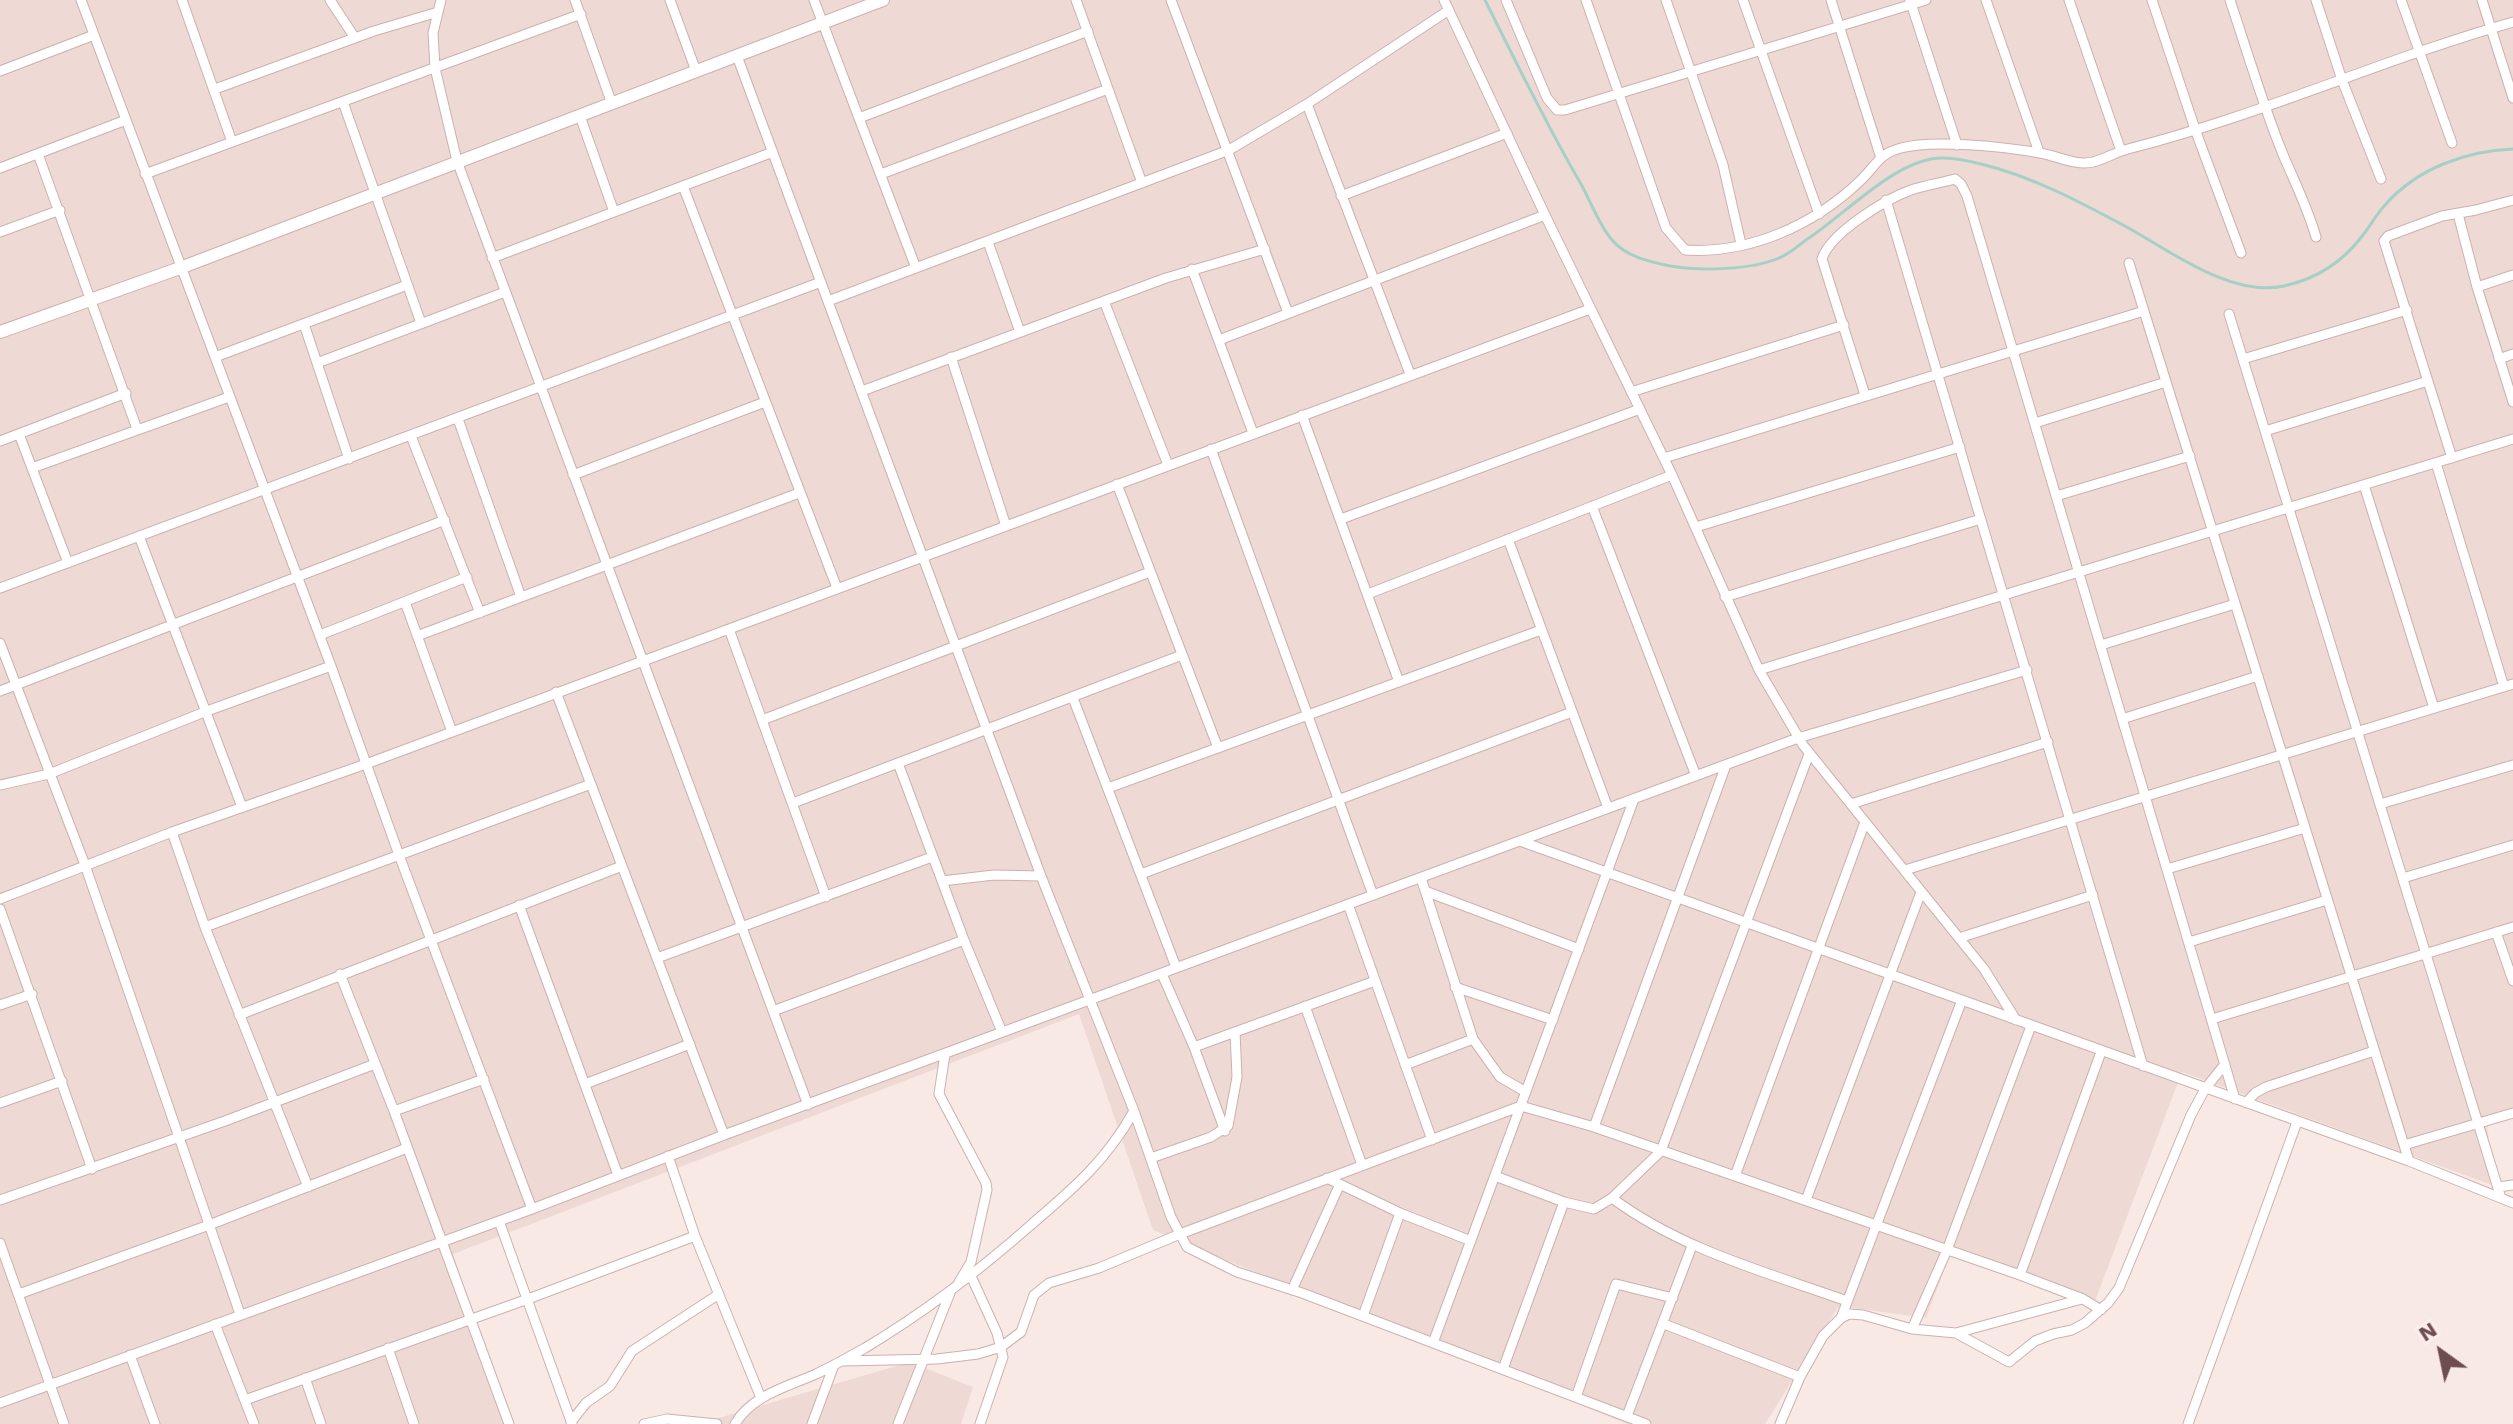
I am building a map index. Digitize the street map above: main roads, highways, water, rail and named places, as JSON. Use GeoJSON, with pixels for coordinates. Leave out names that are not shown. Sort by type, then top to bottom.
{"type":"FeatureCollection","features":[{"type":"Feature","properties":{"kind":"waterway"},"geometry":{"type":"LineString","coordinates":[[1485,0],[1607,234],[1631,255],[1670,266],[1726,268],[1755,265],[1779,258],[1889,177],[1925,160],[1948,158],[2000,169],[2054,190],[2221,278],[2263,288],[2284,286],[2318,274],[2338,261],[2355,245],[2386,204],[2428,171],[2478,153],[2513,149]]}}]}
